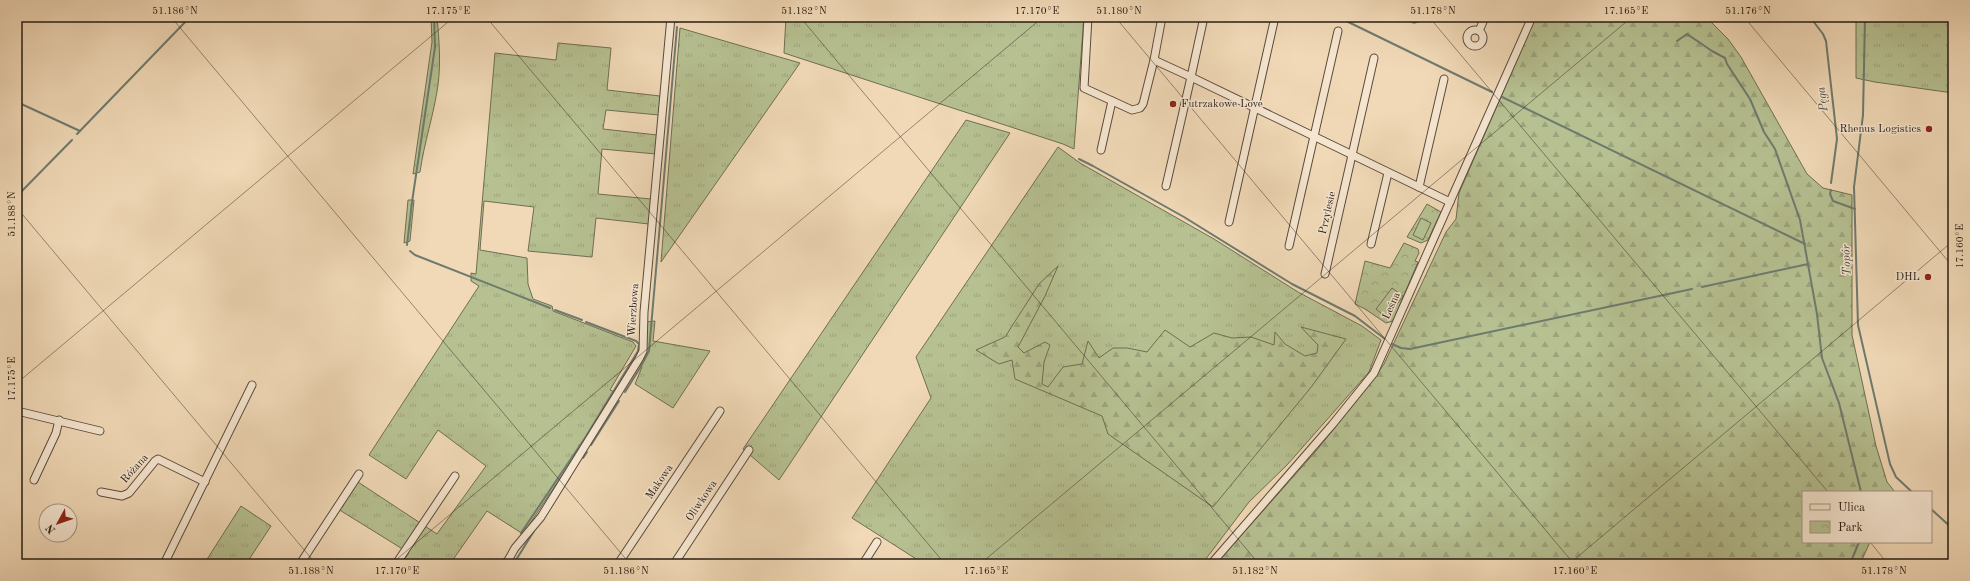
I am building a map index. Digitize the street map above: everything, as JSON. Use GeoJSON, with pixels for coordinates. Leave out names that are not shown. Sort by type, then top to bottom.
{"type":"FeatureCollection","features":[{"type":"Feature","properties":{"kind":"street","name":"Wierzbowa"},"geometry":{"type":"LineString","coordinates":[[506,564],[515,548],[541,517],[563,478],[603,420],[643,351],[644,312],[671,17]]}},
{"type":"Feature","properties":{"kind":"street"},"geometry":{"type":"LineString","coordinates":[[1088,17],[1084,88],[1132,110],[1140,108],[1142,104],[1154,60],[1162,17]]}},
{"type":"Feature","properties":{"kind":"street"},"geometry":{"type":"LineString","coordinates":[[1166,186],[1204,17]]}},
{"type":"Feature","properties":{"kind":"street"},"geometry":{"type":"LineString","coordinates":[[1229,222],[1275,17]]}},
{"type":"Feature","properties":{"kind":"street"},"geometry":{"type":"LineString","coordinates":[[1410,17],[1420,17]]}},
{"type":"Feature","properties":{"kind":"street"},"geometry":{"type":"LineString","coordinates":[[1479,31],[1485,17]]}},
{"type":"Feature","properties":{"kind":"street","name":"Leśna"},"geometry":{"type":"LineString","coordinates":[[1210,564],[1332,424],[1374,373],[1532,17]]}},
{"type":"Feature","properties":{"kind":"street"},"geometry":{"type":"LineString","coordinates":[[1289,246],[1338,30]]}},
{"type":"Feature","properties":{"kind":"street","name":"Przylesie"},"geometry":{"type":"LineString","coordinates":[[1325,274],[1374,58]]}},
{"type":"Feature","properties":{"kind":"street"},"geometry":{"type":"LineString","coordinates":[[1154,60],[1450,202]]}},
{"type":"Feature","properties":{"kind":"street"},"geometry":{"type":"LineString","coordinates":[[1419,188],[1444,79]]}},
{"type":"Feature","properties":{"kind":"street"},"geometry":{"type":"LineString","coordinates":[[1101,150],[1112,101]]}},
{"type":"Feature","properties":{"kind":"street"},"geometry":{"type":"LineString","coordinates":[[1371,244],[1388,173]]}},
{"type":"Feature","properties":{"kind":"street"},"geometry":{"type":"LineString","coordinates":[[167,563],[252,384]]}},
{"type":"Feature","properties":{"kind":"street"},"geometry":{"type":"LineString","coordinates":[[17,411],[100,431]]}},
{"type":"Feature","properties":{"kind":"street","name":"Makowa"},"geometry":{"type":"LineString","coordinates":[[618,564],[720,412]]}},
{"type":"Feature","properties":{"kind":"street"},"geometry":{"type":"LineString","coordinates":[[34,480],[56,433],[59,420]]}},
{"type":"Feature","properties":{"kind":"street","name":"Oliwkowa"},"geometry":{"type":"LineString","coordinates":[[674,564],[749,450]]}},
{"type":"Feature","properties":{"kind":"street","name":"Różana"},"geometry":{"type":"LineString","coordinates":[[101,492],[122,496],[128,493],[158,459],[206,482]]}},
{"type":"Feature","properties":{"kind":"street"},"geometry":{"type":"LineString","coordinates":[[300,564],[359,474]]}},
{"type":"Feature","properties":{"kind":"street"},"geometry":{"type":"LineString","coordinates":[[396,564],[455,476]]}},
{"type":"Feature","properties":{"kind":"street"},"geometry":{"type":"LineString","coordinates":[[863,564],[877,542]]}},
{"type":"Feature","properties":{"kind":"green space"},"geometry":{"type":"Polygon","coordinates":[[[431,17],[437,17],[440,59],[438,85],[420,172],[413,174],[432,42],[431,17]]]}},
{"type":"Feature","properties":{"kind":"green space"},"geometry":{"type":"Polygon","coordinates":[[[786,17],[1084,17],[1074,149],[1063,144],[784,53],[786,17]]]}},
{"type":"Feature","properties":{"kind":"green space"},"geometry":{"type":"Polygon","coordinates":[[[1536,17],[1706,17],[1728,39],[1741,57],[1807,174],[1823,188],[1852,195],[1852,335],[1876,446],[1887,482],[1894,491],[1802,491],[1802,543],[1870,543],[1860,564],[1216,564],[1316,451],[1371,383],[1384,364],[1446,232],[1456,219],[1459,193],[1536,17]]]}},
{"type":"Feature","properties":{"kind":"green space"},"geometry":{"type":"Polygon","coordinates":[[[1856,17],[1953,17],[1953,93],[1856,78],[1856,17]]]}},
{"type":"Feature","properties":{"kind":"green space"},"geometry":{"type":"Polygon","coordinates":[[[680,28],[800,63],[661,262],[680,28]]]}},
{"type":"Feature","properties":{"kind":"green space"},"geometry":{"type":"Polygon","coordinates":[[[558,43],[611,48],[607,90],[660,96],[659,115],[606,110],[603,129],[657,135],[656,154],[602,149],[598,194],[651,199],[649,224],[596,218],[592,257],[528,251],[534,207],[484,201],[480,250],[527,258],[528,284],[533,299],[552,306],[553,311],[633,342],[636,346],[610,390],[615,392],[575,456],[523,534],[487,511],[450,564],[401,564],[409,553],[338,509],[358,482],[437,534],[486,466],[438,430],[406,479],[369,455],[479,286],[471,281],[471,273],[476,274],[495,53],[556,60],[558,43]]]}},
{"type":"Feature","properties":{"kind":"green space"},"geometry":{"type":"Polygon","coordinates":[[[966,120],[1010,133],[779,480],[743,449],[966,120]]]}},
{"type":"Feature","properties":{"kind":"green space"},"geometry":{"type":"Polygon","coordinates":[[[1058,147],[1080,163],[1214,239],[1298,292],[1362,326],[1381,340],[1369,372],[1287,465],[1249,502],[1202,564],[924,564],[852,518],[931,398],[916,357],[1058,147]]]}},
{"type":"Feature","properties":{"kind":"green space"},"geometry":{"type":"Polygon","coordinates":[[[408,200],[414,200],[410,241],[404,243],[408,200]]]}},
{"type":"Feature","properties":{"kind":"green space"},"geometry":{"type":"Polygon","coordinates":[[[1427,204],[1441,212],[1428,240],[1421,243],[1407,237],[1427,204]]]}},
{"type":"Feature","properties":{"kind":"green space"},"geometry":{"type":"Polygon","coordinates":[[[1421,218],[1431,223],[1423,240],[1413,235],[1421,218]]]}},
{"type":"Feature","properties":{"kind":"green space"},"geometry":{"type":"Polygon","coordinates":[[[1404,243],[1418,249],[1419,253],[1415,261],[1418,262],[1393,321],[1386,323],[1355,304],[1365,261],[1390,268],[1404,243]]]}},
{"type":"Feature","properties":{"kind":"green space"},"geometry":{"type":"Polygon","coordinates":[[[1058,266],[1045,296],[1018,347],[1024,353],[1045,342],[1050,345],[1044,362],[1042,384],[1048,387],[1063,367],[1082,364],[1088,341],[1099,358],[1113,348],[1127,348],[1147,352],[1165,330],[1190,347],[1214,333],[1232,338],[1251,337],[1274,345],[1275,332],[1285,344],[1305,356],[1317,353],[1318,345],[1301,327],[1346,339],[1312,386],[1213,507],[1108,434],[1102,416],[1015,379],[1012,360],[999,364],[976,350],[1005,337],[1039,284],[1058,266]]]}},
{"type":"Feature","properties":{"kind":"green space"},"geometry":{"type":"Polygon","coordinates":[[[1392,288],[1403,296],[1387,318],[1376,309],[1392,288]]]}},
{"type":"Feature","properties":{"kind":"green space"},"geometry":{"type":"Polygon","coordinates":[[[655,321],[653,341],[710,351],[673,408],[635,384],[642,367],[639,365],[646,322],[655,321]]]}},
{"type":"Feature","properties":{"kind":"green space"},"geometry":{"type":"Polygon","coordinates":[[[241,506],[271,526],[246,564],[204,564],[241,506]]]}},
{"type":"Feature","properties":{"kind":"waterway"},"geometry":{"type":"LineString","coordinates":[[77,134],[190,17]]}},
{"type":"Feature","properties":{"kind":"waterway"},"geometry":{"type":"LineString","coordinates":[[407,245],[435,47],[434,17]]}},
{"type":"Feature","properties":{"kind":"waterway"},"geometry":{"type":"LineString","coordinates":[[677,22],[678,17]]}},
{"type":"Feature","properties":{"kind":"waterway"},"geometry":{"type":"LineString","coordinates":[[1338,17],[1492,92]]}},
{"type":"Feature","properties":{"kind":"waterway","name":"Pęga"},"geometry":{"type":"LineString","coordinates":[[1810,17],[1823,34],[1826,41],[1837,139],[1831,183]]}},
{"type":"Feature","properties":{"kind":"waterway","name":"Topór"},"geometry":{"type":"LineString","coordinates":[[1865,17],[1863,115],[1854,187],[1858,325],[1890,464],[1896,477],[1911,491]]}},
{"type":"Feature","properties":{"kind":"waterway"},"geometry":{"type":"LineString","coordinates":[[625,392],[649,351],[677,27]]}},
{"type":"Feature","properties":{"kind":"waterway"},"geometry":{"type":"LineString","coordinates":[[1677,41],[1687,34],[1725,58],[1727,64],[1750,99],[1764,132],[1775,149],[1800,220],[1817,314],[1822,358],[1839,403],[1861,491]]}},
{"type":"Feature","properties":{"kind":"waterway"},"geometry":{"type":"LineString","coordinates":[[1500,96],[1805,244]]}},
{"type":"Feature","properties":{"kind":"waterway"},"geometry":{"type":"LineString","coordinates":[[17,102],[80,131]]}},
{"type":"Feature","properties":{"kind":"waterway"},"geometry":{"type":"LineString","coordinates":[[17,196],[72,140]]}},
{"type":"Feature","properties":{"kind":"waterway"},"geometry":{"type":"LineString","coordinates":[[1079,159],[1184,217],[1292,284],[1355,316],[1385,339]]}},
{"type":"Feature","properties":{"kind":"waterway","name":"Pęga"},"geometry":{"type":"LineString","coordinates":[[1831,190],[1830,194],[1833,201],[1855,209]]}},
{"type":"Feature","properties":{"kind":"waterway"},"geometry":{"type":"LineString","coordinates":[[410,251],[415,255],[550,308]]}},
{"type":"Feature","properties":{"kind":"waterway"},"geometry":{"type":"LineString","coordinates":[[1702,287],[1808,264]]}},
{"type":"Feature","properties":{"kind":"waterway"},"geometry":{"type":"LineString","coordinates":[[1392,344],[1401,348],[1410,349],[1692,289]]}},
{"type":"Feature","properties":{"kind":"waterway"},"geometry":{"type":"LineString","coordinates":[[555,310],[582,320]]}},
{"type":"Feature","properties":{"kind":"waterway"},"geometry":{"type":"LineString","coordinates":[[521,533],[585,438],[638,351],[639,344],[636,341],[586,322]]}},
{"type":"Feature","properties":{"kind":"waterway"},"geometry":{"type":"LineString","coordinates":[[591,445],[619,401]]}},
{"type":"Feature","properties":{"kind":"waterway"},"geometry":{"type":"LineString","coordinates":[[583,458],[587,452]]}},
{"type":"Feature","properties":{"kind":"waterway"},"geometry":{"type":"LineString","coordinates":[[562,489],[570,477]]}},
{"type":"Feature","properties":{"kind":"waterway","name":"Topór"},"geometry":{"type":"LineString","coordinates":[[1932,510],[1953,529]]}},
{"type":"Feature","properties":{"kind":"waterway"},"geometry":{"type":"LineString","coordinates":[[516,560],[534,531]]}},
{"type":"Feature","properties":{"kind":"waterway"},"geometry":{"type":"LineString","coordinates":[[1850,564],[1859,543]]}},
{"type":"Feature","properties":{"kind":"waterway"},"geometry":{"type":"LineString","coordinates":[[499,564],[503,559]]}},
{"type":"Feature","properties":{"kind":"place","name":"Futrzakowe Love"},"geometry":{"type":"Point","coordinates":[1173,104]}},
{"type":"Feature","properties":{"kind":"place","name":"Rhenus Logistics"},"geometry":{"type":"Point","coordinates":[1929,129]}},
{"type":"Feature","properties":{"kind":"place","name":"DHL"},"geometry":{"type":"Point","coordinates":[1928,277]}}]}
